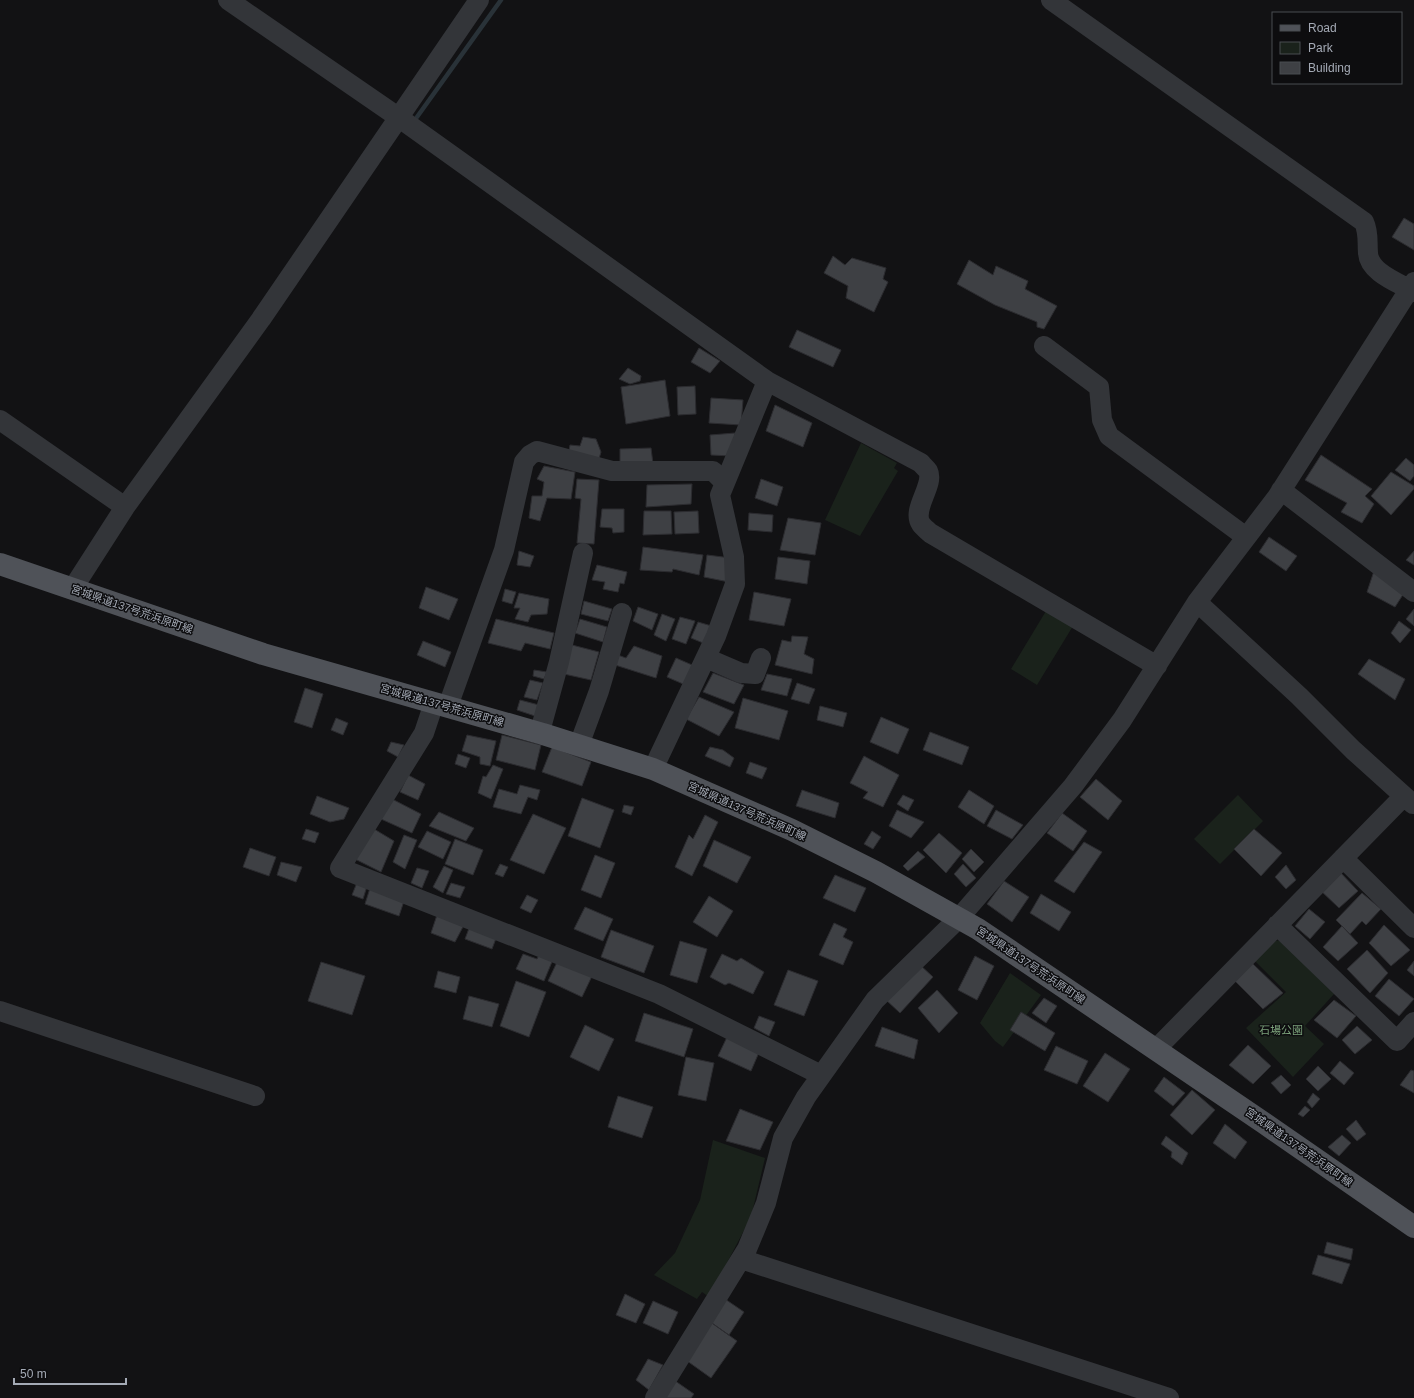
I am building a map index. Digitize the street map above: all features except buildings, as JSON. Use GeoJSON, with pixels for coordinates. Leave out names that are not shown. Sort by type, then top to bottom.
{"type":"FeatureCollection","features":[{"type":"Feature","properties":{"kind":"main road","name":"宮城県道137号荒浜原町線"},"geometry":{"type":"LineString","coordinates":[[0,564],[263,654],[543,734],[653,769],[792,830],[876,872],[959,918],[1156,1049],[1414,1227]]}},
{"type":"Feature","properties":{"kind":"street"},"geometry":{"type":"LineString","coordinates":[[228,0],[398,117],[767,381],[922,463],[928,472],[928,480],[919,517],[921,524],[930,533],[1157,666]]}},
{"type":"Feature","properties":{"kind":"street"},"geometry":{"type":"LineString","coordinates":[[73,588],[125,507],[261,319],[479,0]]}},
{"type":"Feature","properties":{"kind":"street"},"geometry":{"type":"LineString","coordinates":[[655,1398],[747,1249],[766,1203],[783,1138],[798,1110],[821,1075],[875,1000],[959,918],[1073,786],[1122,720],[1197,602],[1286,484],[1412,288],[1376,269],[1369,261],[1368,230],[1364,222],[1052,0]]}},
{"type":"Feature","properties":{"kind":"street"},"geometry":{"type":"LineString","coordinates":[[1044,346],[1099,387],[1102,420],[1109,436],[1246,537]]}},
{"type":"Feature","properties":{"kind":"street"},"geometry":{"type":"LineString","coordinates":[[653,769],[716,636],[735,584],[736,570],[734,557],[720,495],[724,482],[767,381]]}},
{"type":"Feature","properties":{"kind":"street"},"geometry":{"type":"LineString","coordinates":[[0,420],[125,507]]}},
{"type":"Feature","properties":{"kind":"street"},"geometry":{"type":"LineString","coordinates":[[724,482],[713,471],[612,471],[537,451],[530,454],[524,462],[504,550],[495,577],[441,705],[340,868],[659,994],[821,1075]]}},
{"type":"Feature","properties":{"kind":"street"},"geometry":{"type":"LineString","coordinates":[[1286,484],[1414,592]]}},
{"type":"Feature","properties":{"kind":"street"},"geometry":{"type":"LineString","coordinates":[[542,724],[559,662],[582,553]]}},
{"type":"Feature","properties":{"kind":"street"},"geometry":{"type":"LineString","coordinates":[[1156,1049],[1343,858],[1409,800],[1197,602]]}},
{"type":"Feature","properties":{"kind":"street"},"geometry":{"type":"LineString","coordinates":[[582,737],[599,690],[622,613]]}},
{"type":"Feature","properties":{"kind":"street"},"geometry":{"type":"LineString","coordinates":[[706,658],[741,673],[755,674],[761,658]]}},
{"type":"Feature","properties":{"kind":"street"},"geometry":{"type":"LineString","coordinates":[[1343,858],[1412,924]]}},
{"type":"Feature","properties":{"kind":"street"},"geometry":{"type":"LineString","coordinates":[[1277,925],[1397,1041],[1414,1022]]}},
{"type":"Feature","properties":{"kind":"street"},"geometry":{"type":"LineString","coordinates":[[0,1012],[255,1096]]}},
{"type":"Feature","properties":{"kind":"street"},"geometry":{"type":"LineString","coordinates":[[741,1259],[1169,1398]]}},
{"type":"Feature","properties":{"kind":"green space"},"geometry":{"type":"Polygon","coordinates":[[[861,443],[897,463],[894,468],[898,471],[860,536],[825,520],[861,443]]]}},
{"type":"Feature","properties":{"kind":"green space"},"geometry":{"type":"Polygon","coordinates":[[[1046,611],[1073,626],[1037,685],[1011,669],[1046,611]]]}},
{"type":"Feature","properties":{"kind":"green space"},"geometry":{"type":"Polygon","coordinates":[[[1238,795],[1263,821],[1220,864],[1194,839],[1238,795]]]}},
{"type":"Feature","properties":{"kind":"green space","name":"石場公園"},"geometry":{"type":"Polygon","coordinates":[[[1280,940],[1334,994],[1305,1026],[1324,1044],[1293,1077],[1246,1028],[1286,992],[1255,961],[1272,942],[1280,940]]]}},
{"type":"Feature","properties":{"kind":"green space"},"geometry":{"type":"Polygon","coordinates":[[[1010,973],[1041,995],[1003,1047],[995,1041],[980,1023],[1010,973]]]}},
{"type":"Feature","properties":{"kind":"green space"},"geometry":{"type":"Polygon","coordinates":[[[713,1140],[765,1158],[751,1217],[709,1297],[702,1292],[697,1299],[654,1275],[675,1253],[700,1200],[713,1140]]]}},
{"type":"Feature","properties":{"kind":"waterway"},"geometry":{"type":"LineString","coordinates":[[417,117],[501,0]]}}]}
